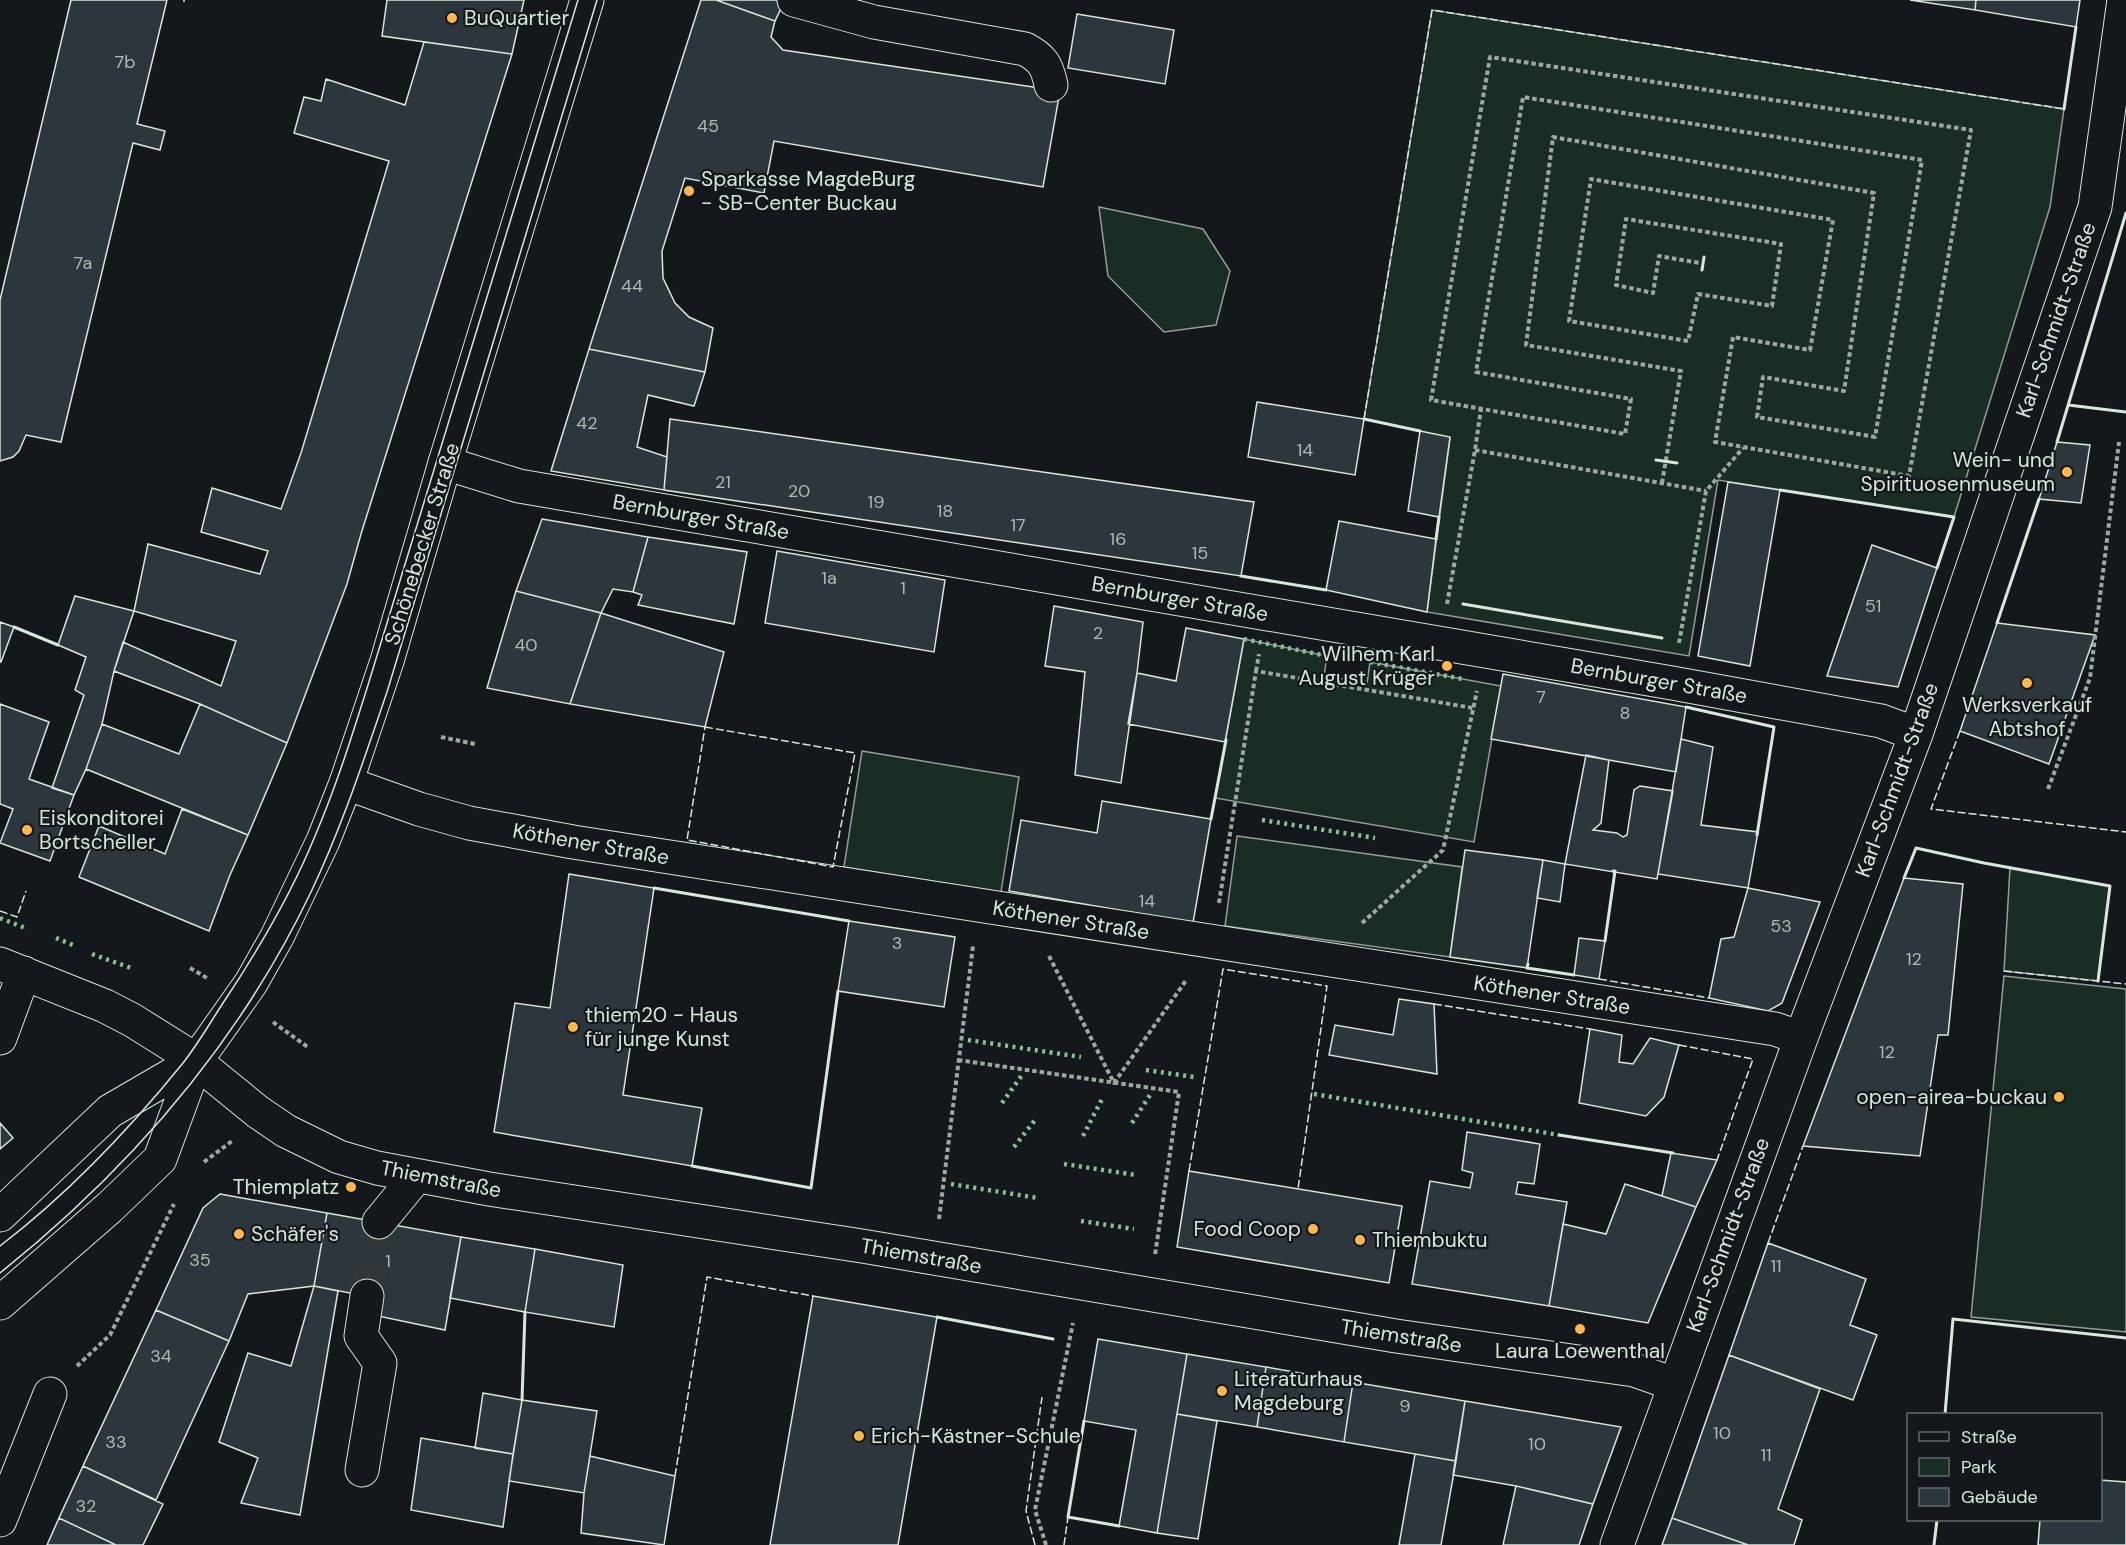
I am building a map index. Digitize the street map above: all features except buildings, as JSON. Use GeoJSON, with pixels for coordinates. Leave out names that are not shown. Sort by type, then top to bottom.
{"type":"FeatureCollection","features":[{"type":"Feature","properties":{"kind":"street","name":"Schönebecker Straße"},"geometry":{"type":"LineString","coordinates":[[0,1303],[102,1215],[160,1159],[196,1061],[250,983],[277,937],[323,841],[346,783],[387,661],[445,463],[587,0]]}},
{"type":"Feature","properties":{"kind":"street"},"geometry":{"type":"LineString","coordinates":[[794,0],[874,22],[1025,49],[1039,56],[1049,72],[1051,85]]}},
{"type":"Feature","properties":{"kind":"street","name":"Karl-Schmidt-Straße"},"geometry":{"type":"LineString","coordinates":[[1617,1545],[1800,1038],[1916,734],[2095,207],[2124,0]]}},
{"type":"Feature","properties":{"kind":"street","name":"Bernburger Straße"},"geometry":{"type":"LineString","coordinates":[[445,463],[519,486],[1672,683],[1881,722],[1916,734]]}},
{"type":"Feature","properties":{"kind":"street","name":"Köthener Straße"},"geometry":{"type":"LineString","coordinates":[[346,783],[420,809],[469,823],[978,906],[1775,1029],[1800,1038]]}},
{"type":"Feature","properties":{"kind":"street"},"geometry":{"type":"LineString","coordinates":[[0,1038],[12,968]]}},
{"type":"Feature","properties":{"kind":"street","name":"Thiemstraße"},"geometry":{"type":"LineString","coordinates":[[12,968],[114,1011],[196,1061],[272,1121],[312,1145],[339,1157],[416,1177],[934,1258],[1396,1336],[1634,1370],[1674,1384]]}},
{"type":"Feature","properties":{"kind":"street","name":"Schönebecker Straße"},"geometry":{"type":"LineString","coordinates":[[0,1215],[110,1111],[196,1061]]}},
{"type":"Feature","properties":{"kind":"street"},"geometry":{"type":"LineString","coordinates":[[379,1222],[416,1177]]}},
{"type":"Feature","properties":{"kind":"street"},"geometry":{"type":"LineString","coordinates":[[362,1470],[380,1363],[361,1336],[366,1296]]}},
{"type":"Feature","properties":{"kind":"street"},"geometry":{"type":"LineString","coordinates":[[0,1520],[50,1394]]}},
{"type":"Feature","properties":{"kind":"path"},"geometry":{"type":"LineString","coordinates":[[1662,483],[1681,371],[1526,345],[1553,137],[1874,194],[1844,391],[1763,377],[1757,417],[1875,438],[1922,160],[1523,97],[1476,372],[1631,399],[1625,434],[1431,400],[1490,57],[1971,130],[1909,476],[1715,442],[1733,337],[1810,350],[1833,220],[1590,179],[1569,321],[1688,341],[1698,294],[1772,306],[1781,244],[1626,219],[1616,285],[1653,293],[1659,256],[1700,263]]}},
{"type":"Feature","properties":{"kind":"path"},"geometry":{"type":"LineString","coordinates":[[1440,644],[1481,409]]}},
{"type":"Feature","properties":{"kind":"path"},"geometry":{"type":"LineString","coordinates":[[2048,789],[2090,678],[2119,442]]}},
{"type":"Feature","properties":{"kind":"path"},"geometry":{"type":"LineString","coordinates":[[1672,683],[1706,491],[1743,447]]}},
{"type":"Feature","properties":{"kind":"path"},"geometry":{"type":"LineString","coordinates":[[1475,450],[1706,491]]}},
{"type":"Feature","properties":{"kind":"path"},"geometry":{"type":"LineString","coordinates":[[1321,959],[1443,850],[1486,651]]}},
{"type":"Feature","properties":{"kind":"path"},"geometry":{"type":"LineString","coordinates":[[1114,1083],[1213,942],[1256,671],[1473,708]]}},
{"type":"Feature","properties":{"kind":"path"},"geometry":{"type":"LineString","coordinates":[[441,737],[475,744]]}},
{"type":"Feature","properties":{"kind":"path"},"geometry":{"type":"LineString","coordinates":[[934,1258],[978,906]]}},
{"type":"Feature","properties":{"kind":"path"},"geometry":{"type":"LineString","coordinates":[[1027,913],[1114,1083]]}},
{"type":"Feature","properties":{"kind":"path"},"geometry":{"type":"LineString","coordinates":[[958,1060],[1179,1092],[1150,1294]]}},
{"type":"Feature","properties":{"kind":"path"},"geometry":{"type":"LineString","coordinates":[[202,1165],[234,1140]]}},
{"type":"Feature","properties":{"kind":"path"},"geometry":{"type":"LineString","coordinates":[[50,1394],[110,1335],[178,1196]]}},
{"type":"Feature","properties":{"kind":"path"},"geometry":{"type":"LineString","coordinates":[[1046,1545],[1035,1510],[1081,1283]]}},
{"type":"Feature","properties":{"kind":"green space"},"geometry":{"type":"Polygon","coordinates":[[[1432,10],[2064,109],[2050,207],[1954,517],[1718,480],[1689,656],[1427,612],[1450,438],[1364,419],[1432,10]]]}},
{"type":"Feature","properties":{"kind":"green space"},"geometry":{"type":"Polygon","coordinates":[[[1099,207],[1203,229],[1230,271],[1216,325],[1164,332],[1108,276],[1099,207]]]}},
{"type":"Feature","properties":{"kind":"green space"},"geometry":{"type":"Polygon","coordinates":[[[1244,639],[1327,656],[1324,676],[1367,683],[1370,662],[1501,686],[1474,842],[1215,798],[1244,639]]]}},
{"type":"Feature","properties":{"kind":"green space"},"geometry":{"type":"Polygon","coordinates":[[[862,751],[1019,777],[1001,892],[844,867],[862,751]]]}},
{"type":"Feature","properties":{"kind":"green space"},"geometry":{"type":"Polygon","coordinates":[[[1237,836],[1462,867],[1450,957],[1225,926],[1237,836]]]}},
{"type":"Feature","properties":{"kind":"green space"},"geometry":{"type":"Polygon","coordinates":[[[2010,868],[2110,886],[2098,981],[2004,971],[2010,868]]]}},
{"type":"Feature","properties":{"kind":"green space","name":"open-airea-buckau"},"geometry":{"type":"Polygon","coordinates":[[[2004,976],[2126,989],[2126,1332],[1971,1317],[2004,976]]]}},
{"type":"Feature","properties":{"kind":"tunnel"},"geometry":{"type":"LineString","coordinates":[[367,1296],[379,1222]]}},
{"type":"Feature","properties":{"kind":"tram line"},"geometry":{"type":"LineString","coordinates":[[0,1246],[74,1183],[141,1113],[183,1063],[262,942],[306,858],[337,780],[362,704],[578,0]]}},
{"type":"Feature","properties":{"kind":"tram line"},"geometry":{"type":"LineString","coordinates":[[0,1273],[93,1191],[137,1147],[177,1100],[250,1001],[311,892],[343,818],[387,692],[597,0]]}},
{"type":"Feature","properties":{"kind":"hedge"},"geometry":{"type":"LineString","coordinates":[[1244,639],[1327,656]]}},
{"type":"Feature","properties":{"kind":"hedge"},"geometry":{"type":"LineString","coordinates":[[1370,662],[1463,679]]}},
{"type":"Feature","properties":{"kind":"hedge"},"geometry":{"type":"LineString","coordinates":[[1262,820],[1375,838]]}},
{"type":"Feature","properties":{"kind":"hedge"},"geometry":{"type":"LineString","coordinates":[[0,918],[28,929]]}},
{"type":"Feature","properties":{"kind":"hedge"},"geometry":{"type":"LineString","coordinates":[[56,938],[73,945]]}},
{"type":"Feature","properties":{"kind":"hedge"},"geometry":{"type":"LineString","coordinates":[[92,954],[131,968]]}},
{"type":"Feature","properties":{"kind":"hedge"},"geometry":{"type":"LineString","coordinates":[[968,1040],[1081,1057]]}},
{"type":"Feature","properties":{"kind":"hedge"},"geometry":{"type":"LineString","coordinates":[[1146,1070],[1194,1077]]}},
{"type":"Feature","properties":{"kind":"hedge"},"geometry":{"type":"LineString","coordinates":[[1002,1103],[1022,1075]]}},
{"type":"Feature","properties":{"kind":"hedge"},"geometry":{"type":"LineString","coordinates":[[1314,1094],[1559,1135]]}},
{"type":"Feature","properties":{"kind":"hedge"},"geometry":{"type":"LineString","coordinates":[[1132,1123],[1150,1095]]}},
{"type":"Feature","properties":{"kind":"hedge"},"geometry":{"type":"LineString","coordinates":[[1083,1136],[1102,1099]]}},
{"type":"Feature","properties":{"kind":"hedge"},"geometry":{"type":"LineString","coordinates":[[1014,1147],[1035,1120]]}},
{"type":"Feature","properties":{"kind":"hedge"},"geometry":{"type":"LineString","coordinates":[[1064,1164],[1136,1175]]}},
{"type":"Feature","properties":{"kind":"hedge"},"geometry":{"type":"LineString","coordinates":[[951,1184],[1038,1198]]}},
{"type":"Feature","properties":{"kind":"hedge"},"geometry":{"type":"LineString","coordinates":[[1081,1221],[1134,1229]]}},
{"type":"Feature","properties":{"kind":"fence"},"geometry":{"type":"LineString","coordinates":[[1364,419],[1432,10],[2064,109]]}},
{"type":"Feature","properties":{"kind":"fence"},"geometry":{"type":"LineString","coordinates":[[705,727],[855,753],[833,867],[687,840],[705,727]]}},
{"type":"Feature","properties":{"kind":"fence"},"geometry":{"type":"LineString","coordinates":[[1960,731],[1931,809],[2126,832]]}},
{"type":"Feature","properties":{"kind":"fence"},"geometry":{"type":"LineString","coordinates":[[0,911],[17,917],[26,891]]}},
{"type":"Feature","properties":{"kind":"fence"},"geometry":{"type":"LineString","coordinates":[[1189,1171],[1223,969],[1327,986],[1298,1189]]}},
{"type":"Feature","properties":{"kind":"fence"},"geometry":{"type":"LineString","coordinates":[[2004,971],[2126,984]]}},
{"type":"Feature","properties":{"kind":"fence"},"geometry":{"type":"LineString","coordinates":[[1599,979],[1709,998]]}},
{"type":"Feature","properties":{"kind":"fence"},"geometry":{"type":"LineString","coordinates":[[1434,1004],[1590,1029]]}},
{"type":"Feature","properties":{"kind":"fence"},"geometry":{"type":"LineString","coordinates":[[1679,1045],[1753,1059],[1717,1160]]}},
{"type":"Feature","properties":{"kind":"fence"},"geometry":{"type":"LineString","coordinates":[[1768,1243],[1803,1146]]}},
{"type":"Feature","properties":{"kind":"fence"},"geometry":{"type":"LineString","coordinates":[[675,1476],[707,1277],[813,1296]]}},
{"type":"Feature","properties":{"kind":"fence"},"geometry":{"type":"LineString","coordinates":[[1035,1545],[1026,1511],[1042,1397]]}},
{"type":"Feature","properties":{"kind":"fence"},"geometry":{"type":"LineString","coordinates":[[1064,1545],[1068,1517]]}},
{"type":"Feature","properties":{"kind":"wall"},"geometry":{"type":"LineString","coordinates":[[2064,109],[2076,27]]}},
{"type":"Feature","properties":{"kind":"wall"},"geometry":{"type":"LineString","coordinates":[[2057,442],[2126,213]]}},
{"type":"Feature","properties":{"kind":"wall"},"geometry":{"type":"LineString","coordinates":[[1702,270],[1704,257]]}},
{"type":"Feature","properties":{"kind":"wall"},"geometry":{"type":"LineString","coordinates":[[2068,405],[2126,412]]}},
{"type":"Feature","properties":{"kind":"wall"},"geometry":{"type":"LineString","coordinates":[[1364,419],[1420,431]]}},
{"type":"Feature","properties":{"kind":"wall"},"geometry":{"type":"LineString","coordinates":[[1656,460],[1677,463]]}},
{"type":"Feature","properties":{"kind":"wall"},"geometry":{"type":"LineString","coordinates":[[1780,490],[1954,517],[1937,568]]}},
{"type":"Feature","properties":{"kind":"wall"},"geometry":{"type":"LineString","coordinates":[[1997,623],[2039,499]]}},
{"type":"Feature","properties":{"kind":"wall"},"geometry":{"type":"LineString","coordinates":[[1436,539],[1439,517]]}},
{"type":"Feature","properties":{"kind":"wall"},"geometry":{"type":"LineString","coordinates":[[1241,576],[1326,590]]}},
{"type":"Feature","properties":{"kind":"wall"},"geometry":{"type":"LineString","coordinates":[[1463,604],[1662,638]]}},
{"type":"Feature","properties":{"kind":"wall"},"geometry":{"type":"LineString","coordinates":[[14,627],[58,645]]}},
{"type":"Feature","properties":{"kind":"wall"},"geometry":{"type":"LineString","coordinates":[[1686,707],[1774,727],[1757,835]]}},
{"type":"Feature","properties":{"kind":"wall"},"geometry":{"type":"LineString","coordinates":[[1211,819],[1226,740]]}},
{"type":"Feature","properties":{"kind":"wall"},"geometry":{"type":"LineString","coordinates":[[1904,878],[1916,848],[2110,886],[2098,981]]}},
{"type":"Feature","properties":{"kind":"wall"},"geometry":{"type":"LineString","coordinates":[[1605,941],[1615,871],[1613,871]]}},
{"type":"Feature","properties":{"kind":"wall"},"geometry":{"type":"LineString","coordinates":[[654,888],[849,921]]}},
{"type":"Feature","properties":{"kind":"wall"},"geometry":{"type":"LineString","coordinates":[[1528,964],[1527,968],[1574,975]]}},
{"type":"Feature","properties":{"kind":"wall"},"geometry":{"type":"LineString","coordinates":[[692,1166],[811,1188],[838,991]]}},
{"type":"Feature","properties":{"kind":"wall"},"geometry":{"type":"LineString","coordinates":[[1559,1135],[1673,1153]]}},
{"type":"Feature","properties":{"kind":"wall"},"geometry":{"type":"LineString","coordinates":[[522,1400],[525,1312]]}},
{"type":"Feature","properties":{"kind":"wall"},"geometry":{"type":"LineString","coordinates":[[937,1317],[1053,1339]]}},
{"type":"Feature","properties":{"kind":"wall"},"geometry":{"type":"LineString","coordinates":[[1945,1413],[1953,1319],[2126,1338]]}},
{"type":"Feature","properties":{"kind":"wall"},"geometry":{"type":"LineString","coordinates":[[1084,1421],[1068,1517],[1119,1526]]}},
{"type":"Feature","properties":{"kind":"wall"},"geometry":{"type":"LineString","coordinates":[[1934,1545],[1937,1521]]}},
{"type":"Feature","properties":{"kind":"place","name":"BuQuartier"},"geometry":{"type":"Point","coordinates":[452,18]}},
{"type":"Feature","properties":{"kind":"place","name":"Sparkasse MagdeBurg - SB-Center Buckau"},"geometry":{"type":"Point","coordinates":[689,191]}},
{"type":"Feature","properties":{"kind":"place","name":"Wein- und Spirituosenmuseum"},"geometry":{"type":"Point","coordinates":[2067,472]}},
{"type":"Feature","properties":{"kind":"place","name":"Wilhem Karl August Krüger"},"geometry":{"type":"Point","coordinates":[1447,666]}},
{"type":"Feature","properties":{"kind":"place","name":"Werksverkauf Abtshof"},"geometry":{"type":"Point","coordinates":[2027,683]}},
{"type":"Feature","properties":{"kind":"place","name":"Eiskonditorei Bortscheller"},"geometry":{"type":"Point","coordinates":[27,830]}},
{"type":"Feature","properties":{"kind":"place","name":"thiem20 - Haus für junge Kunst"},"geometry":{"type":"Point","coordinates":[573,1027]}},
{"type":"Feature","properties":{"kind":"place","name":"open-airea-buckau"},"geometry":{"type":"Point","coordinates":[2059,1097]}},
{"type":"Feature","properties":{"kind":"place","name":"Thiemplatz"},"geometry":{"type":"Point","coordinates":[351,1187]}},
{"type":"Feature","properties":{"kind":"place","name":"Food Coop"},"geometry":{"type":"Point","coordinates":[1313,1229]}},
{"type":"Feature","properties":{"kind":"place","name":"Schäfer's"},"geometry":{"type":"Point","coordinates":[239,1234]}},
{"type":"Feature","properties":{"kind":"place","name":"Thiembuktu"},"geometry":{"type":"Point","coordinates":[1360,1240]}},
{"type":"Feature","properties":{"kind":"place","name":"Laura Loewenthal"},"geometry":{"type":"Point","coordinates":[1580,1329]}},
{"type":"Feature","properties":{"kind":"place","name":"Literaturhaus Magdeburg"},"geometry":{"type":"Point","coordinates":[1222,1391]}},
{"type":"Feature","properties":{"kind":"place","name":"Erich-Kästner-Schule"},"geometry":{"type":"Point","coordinates":[859,1436]}}]}
